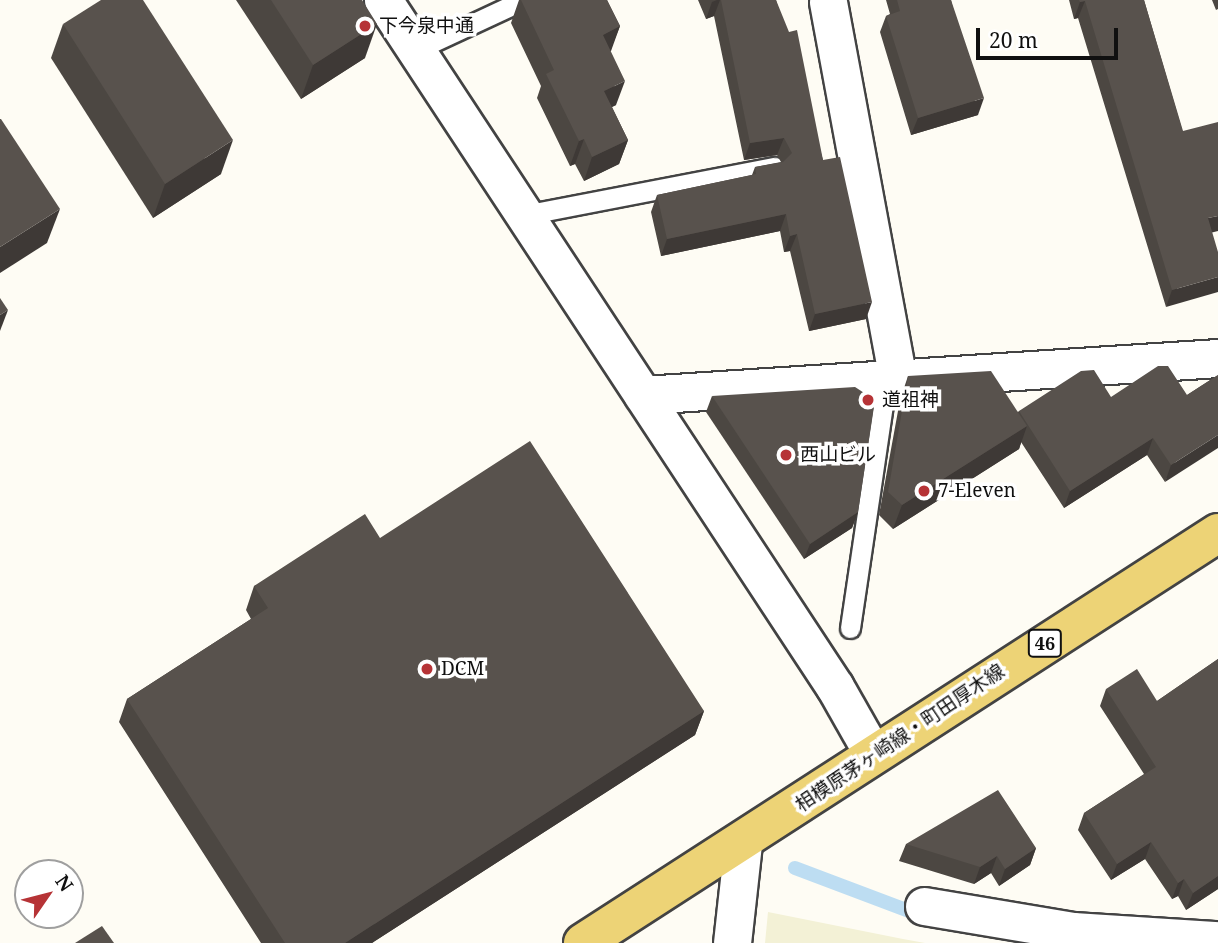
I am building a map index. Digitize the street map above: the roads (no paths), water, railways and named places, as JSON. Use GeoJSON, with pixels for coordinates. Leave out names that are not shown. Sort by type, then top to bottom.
{"type":"FeatureCollection","features":[{"type":"Feature","properties":{"kind":"main road","name":"相模原茅ヶ崎線・町田厚木線"},"geometry":{"type":"LineString","coordinates":[[583,943],[743,843],[873,754],[1218,533]]}},
{"type":"Feature","properties":{"kind":"street"},"geometry":{"type":"LineString","coordinates":[[383,0],[835,687],[873,754]]}},
{"type":"Feature","properties":{"kind":"street"},"geometry":{"type":"LineString","coordinates":[[828,1],[893,378]]}},
{"type":"Feature","properties":{"kind":"street"},"geometry":{"type":"LineString","coordinates":[[643,395],[1218,358]]}},
{"type":"Feature","properties":{"kind":"street"},"geometry":{"type":"LineString","coordinates":[[732,943],[743,843]]}},
{"type":"Feature","properties":{"kind":"street"},"geometry":{"type":"LineString","coordinates":[[924,906],[1073,931],[1218,940]]}},
{"type":"Feature","properties":{"kind":"lane"},"geometry":{"type":"LineString","coordinates":[[416,50],[523,0]]}},
{"type":"Feature","properties":{"kind":"lane"},"geometry":{"type":"LineString","coordinates":[[524,215],[774,166]]}},
{"type":"Feature","properties":{"kind":"lane"},"geometry":{"type":"LineString","coordinates":[[850,628],[893,378]]}},
{"type":"Feature","properties":{"kind":"waterway"},"geometry":{"type":"LineString","coordinates":[[795,868],[922,916]]}},
{"type":"Feature","properties":{"kind":"place","name":"下今泉中通"},"geometry":{"type":"Point","coordinates":[365,26]}},
{"type":"Feature","properties":{"kind":"place","name":"道祖神"},"geometry":{"type":"Point","coordinates":[868,400]}},
{"type":"Feature","properties":{"kind":"place","name":"西山ビル"},"geometry":{"type":"Point","coordinates":[786,455]}},
{"type":"Feature","properties":{"kind":"place","name":"7-Eleven"},"geometry":{"type":"Point","coordinates":[924,491]}},
{"type":"Feature","properties":{"kind":"place","name":"DCM"},"geometry":{"type":"Point","coordinates":[427,669]}}]}
